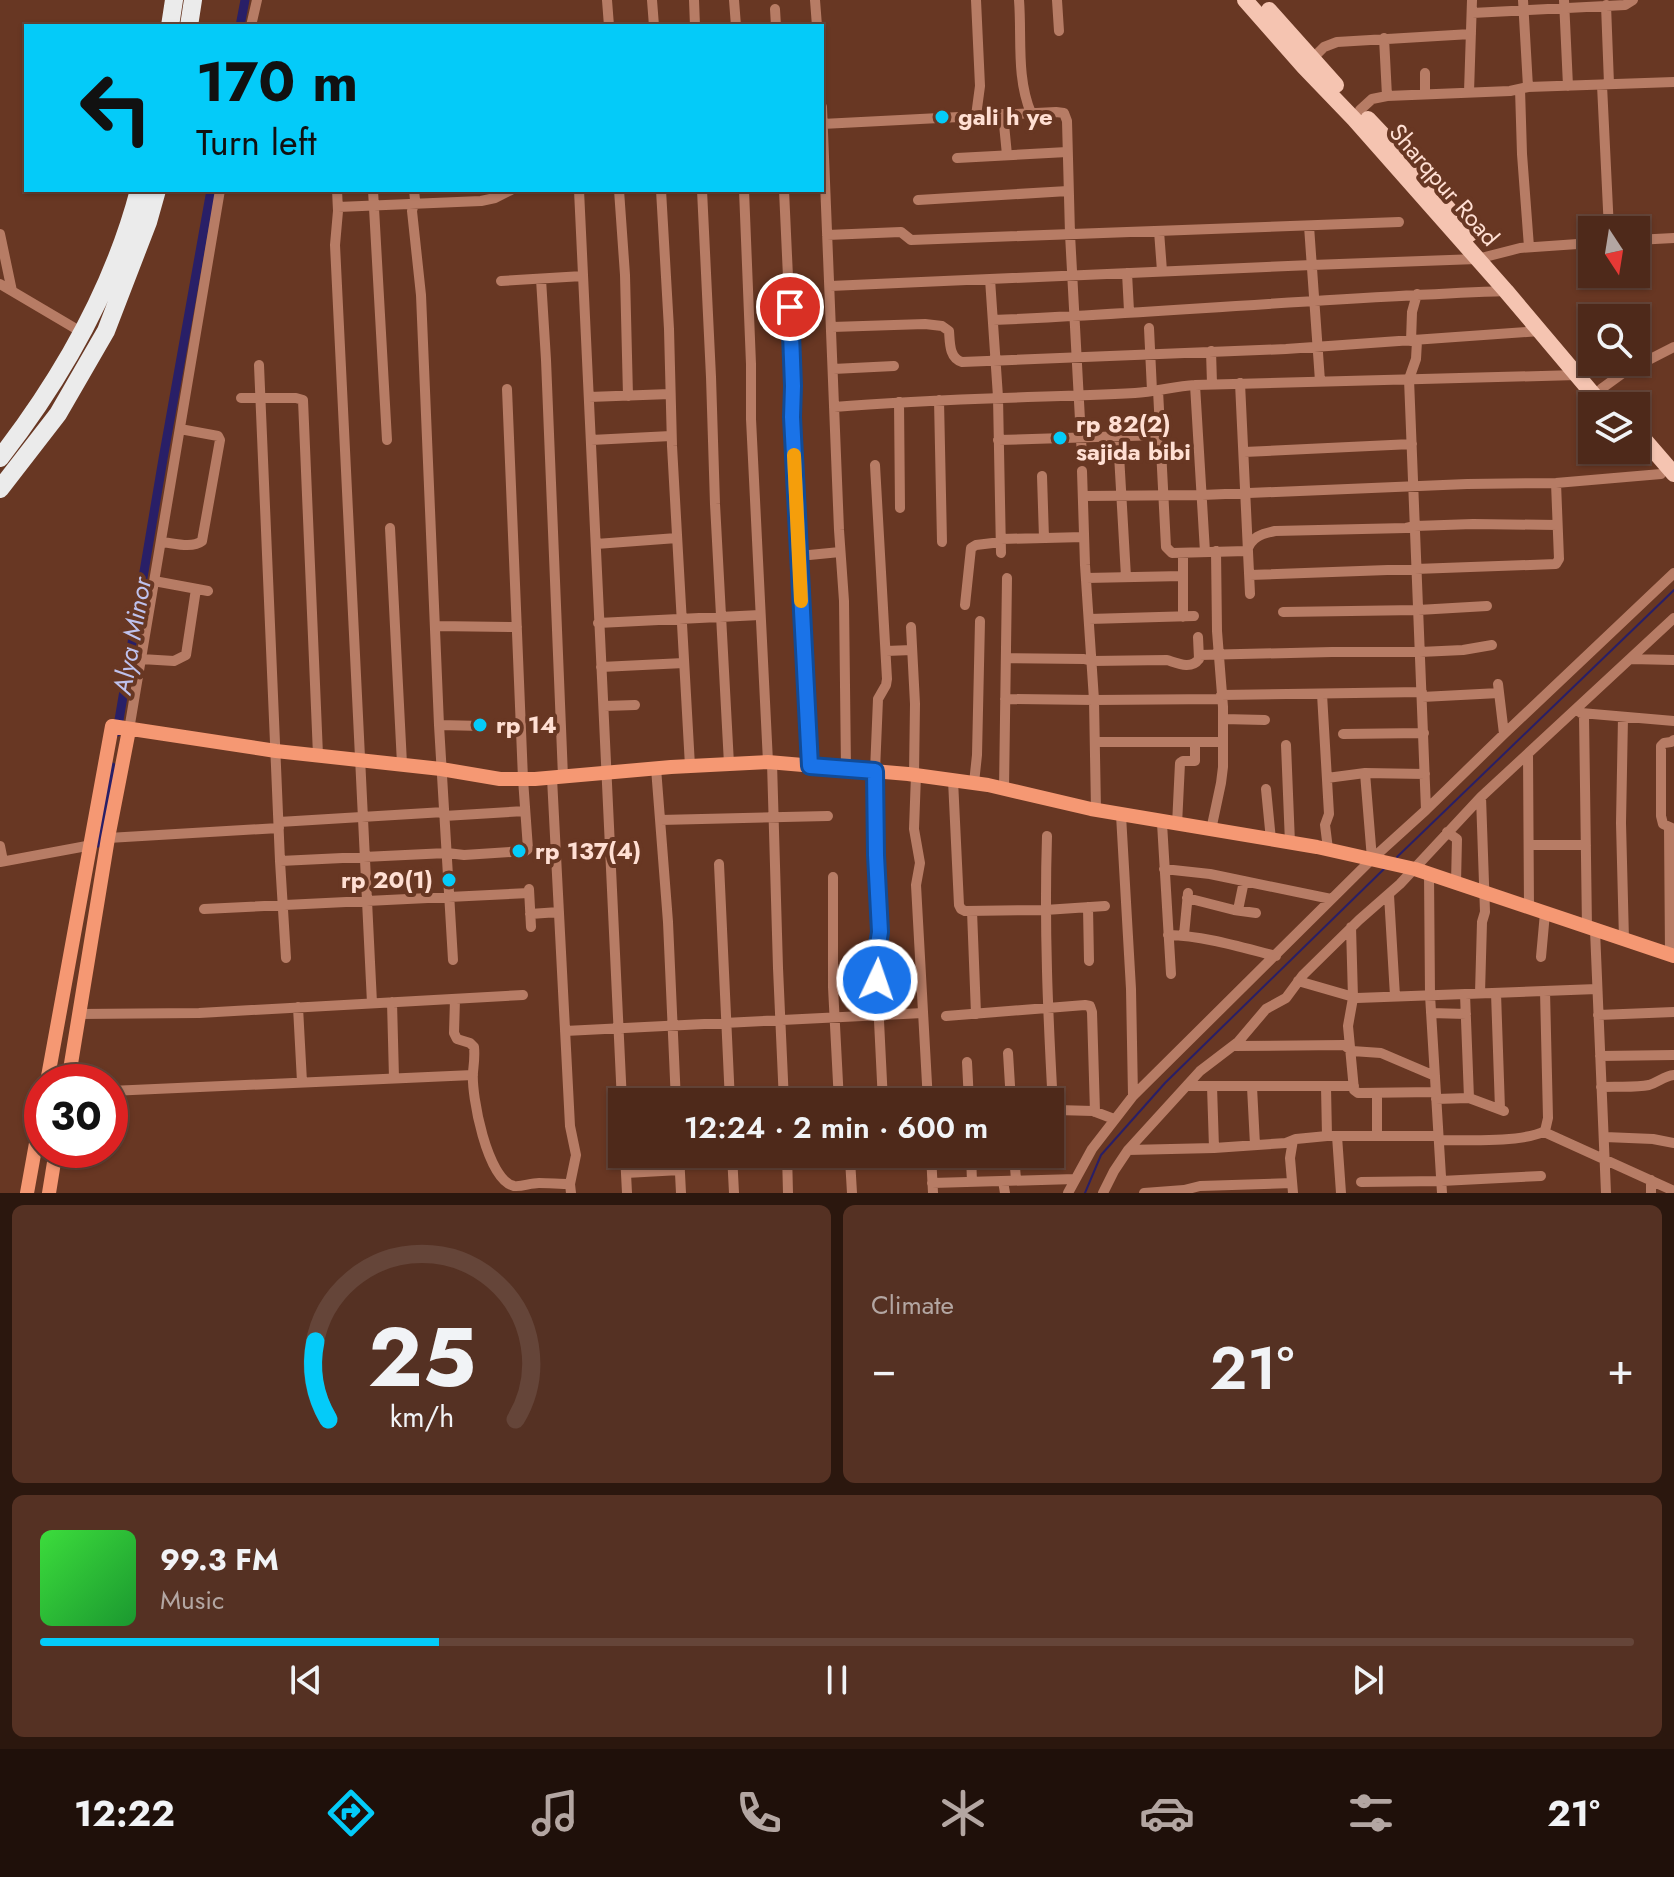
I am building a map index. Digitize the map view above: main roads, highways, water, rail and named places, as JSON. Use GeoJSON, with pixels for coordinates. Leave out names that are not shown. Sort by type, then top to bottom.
{"type":"FeatureCollection","features":[{"type":"Feature","properties":{"kind":"highway"},"geometry":{"type":"LineString","coordinates":[[170,24],[174,0]]}},
{"type":"Feature","properties":{"kind":"highway"},"geometry":{"type":"LineString","coordinates":[[189,24],[193,0]]}},
{"type":"Feature","properties":{"kind":"highway"},"geometry":{"type":"LineString","coordinates":[[0,458],[40,404],[83,333],[123,240],[138,192]]}},
{"type":"Feature","properties":{"kind":"highway"},"geometry":{"type":"LineString","coordinates":[[0,489],[58,414],[106,331],[156,192]]}},
{"type":"Feature","properties":{"kind":"main road","name":"Sharqpur Road"},"geometry":{"type":"LineString","coordinates":[[1245,0],[1360,110],[1402,155],[1483,258],[1597,392]]}},
{"type":"Feature","properties":{"kind":"main road","name":"Sharqpur Road"},"geometry":{"type":"LineString","coordinates":[[1260,0],[1354,119],[1483,258],[1506,291],[1577,375],[1595,392]]}},
{"type":"Feature","properties":{"kind":"main road"},"geometry":{"type":"LineString","coordinates":[[1650,450],[1674,488]]}},
{"type":"Feature","properties":{"kind":"main road"},"geometry":{"type":"LineString","coordinates":[[1650,458],[1667,474]]}},
{"type":"Feature","properties":{"kind":"waterway","name":"Alya Minor"},"geometry":{"type":"LineString","coordinates":[[240,24],[245,0]]}},
{"type":"Feature","properties":{"kind":"waterway","name":"Alya Minor"},"geometry":{"type":"LineString","coordinates":[[117,732],[211,192]]}},
{"type":"Feature","properties":{"kind":"waterway"},"geometry":{"type":"LineString","coordinates":[[1397,857],[1674,590]]}},
{"type":"Feature","properties":{"kind":"waterway","name":"Alya Minor"},"geometry":{"type":"LineString","coordinates":[[98,843],[112,767]]}},
{"type":"Feature","properties":{"kind":"waterway"},"geometry":{"type":"LineString","coordinates":[[1085,1193],[1101,1155],[1165,1083],[1386,867]]}},
{"type":"Feature","properties":{"kind":"place","name":"gali h ye"},"geometry":{"type":"Point","coordinates":[942,117]}},
{"type":"Feature","properties":{"kind":"place","name":"rp 82(2) sajida bibi"},"geometry":{"type":"Point","coordinates":[1060,438]}},
{"type":"Feature","properties":{"kind":"place","name":"rp 14"},"geometry":{"type":"Point","coordinates":[480,725]}},
{"type":"Feature","properties":{"kind":"place","name":"rp 137(4)"},"geometry":{"type":"Point","coordinates":[519,851]}},
{"type":"Feature","properties":{"kind":"place","name":"rp 20(1)"},"geometry":{"type":"Point","coordinates":[449,880]}}]}
